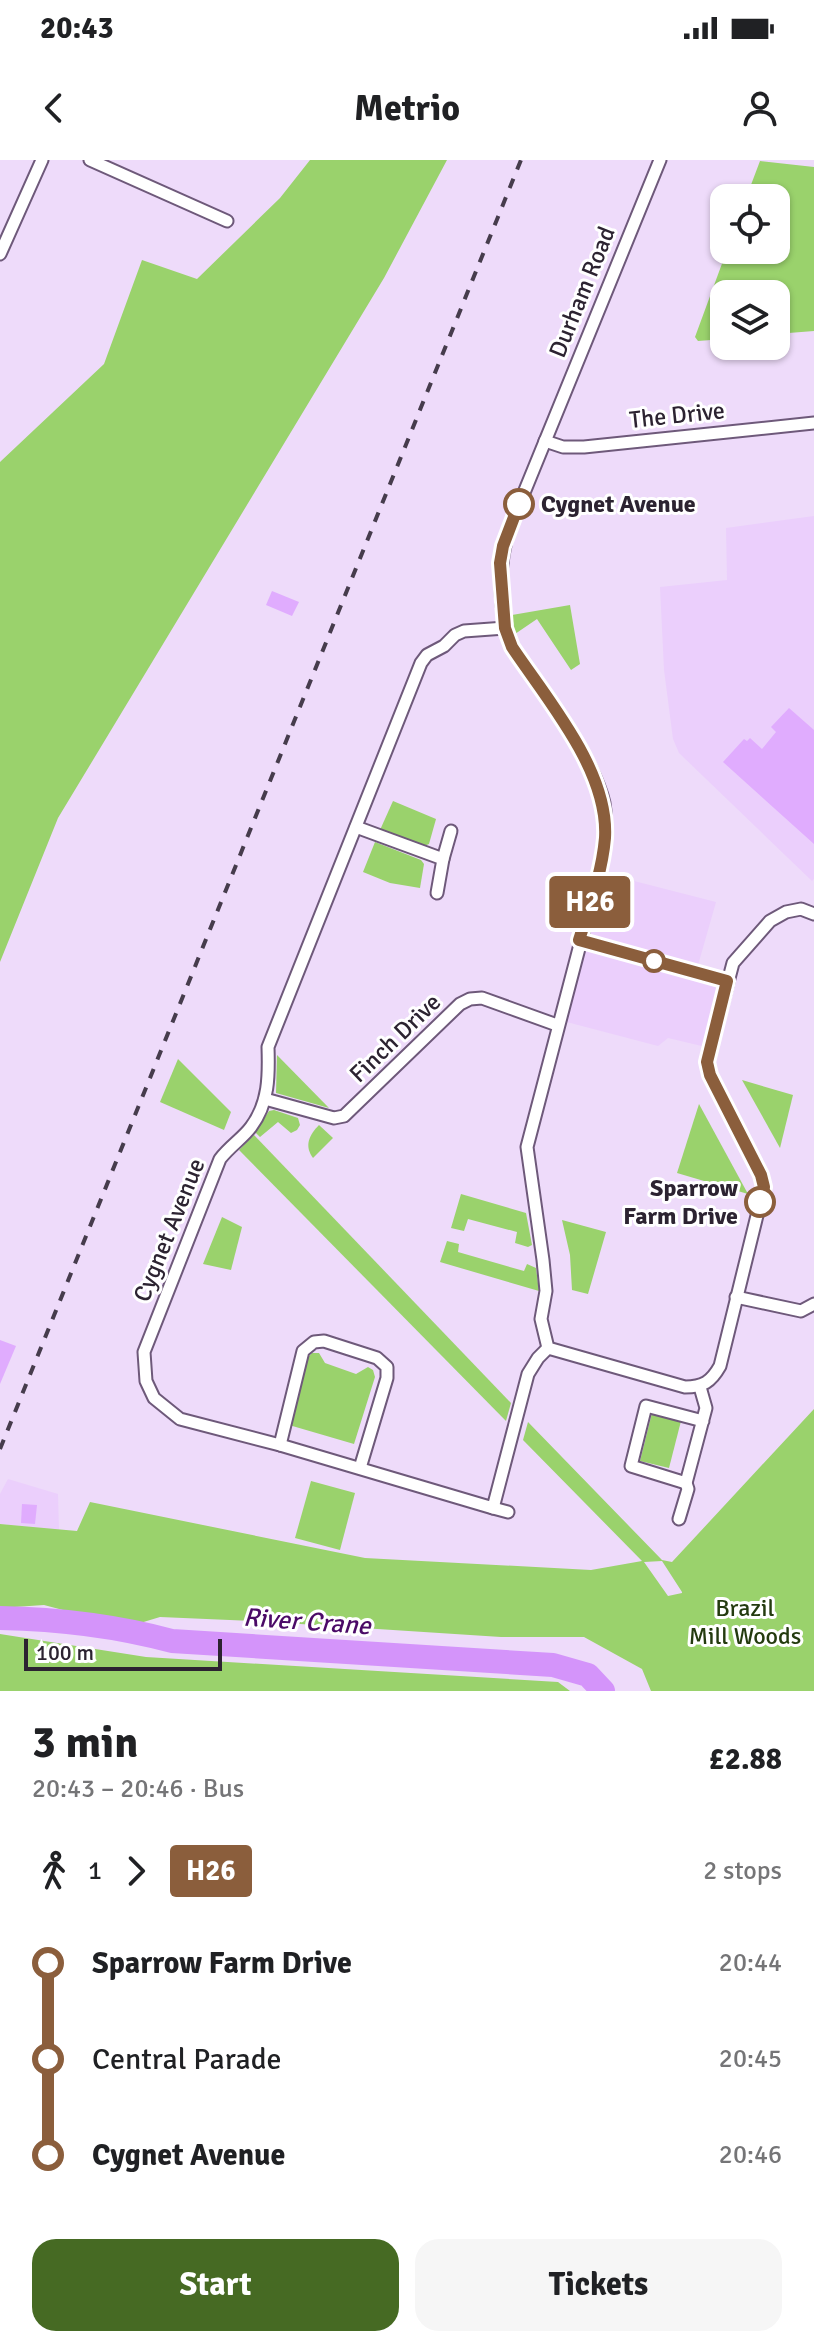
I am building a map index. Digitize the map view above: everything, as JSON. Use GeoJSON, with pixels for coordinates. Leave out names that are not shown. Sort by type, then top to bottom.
{"type":"FeatureCollection","features":[{"type":"Feature","properties":{"kind":"street"},"geometry":{"type":"LineString","coordinates":[[0,254],[42,160]]}},
{"type":"Feature","properties":{"kind":"street"},"geometry":{"type":"LineString","coordinates":[[90,160],[227,221]]}},
{"type":"Feature","properties":{"kind":"street","name":"Durham Road"},"geometry":{"type":"LineString","coordinates":[[545,441],[660,160]]}},
{"type":"Feature","properties":{"kind":"street","name":"The Drive"},"geometry":{"type":"LineString","coordinates":[[545,441],[563,447],[584,447],[814,423]]}},
{"type":"Feature","properties":{"kind":"street"},"geometry":{"type":"LineString","coordinates":[[545,441],[501,553],[505,628],[512,647],[593,772],[604,804],[603,850],[527,1147],[543,1260],[546,1291],[541,1319],[548,1348]]}},
{"type":"Feature","properties":{"kind":"street","name":"Cygnet Avenue"},"geometry":{"type":"LineString","coordinates":[[505,628],[464,631],[427,655],[268,1047],[269,1082],[265,1099],[250,1128],[220,1159],[144,1352],[146,1381],[154,1398],[166,1411],[180,1419],[508,1512]]}},
{"type":"Feature","properties":{"kind":"street"},"geometry":{"type":"LineString","coordinates":[[356,827],[443,859]]}},
{"type":"Feature","properties":{"kind":"street"},"geometry":{"type":"LineString","coordinates":[[437,893],[451,831]]}},
{"type":"Feature","properties":{"kind":"street"},"geometry":{"type":"LineString","coordinates":[[548,1348],[685,1387],[700,1387],[713,1378],[720,1366],[764,1187],[761,1175],[710,1075],[707,1062],[733,963],[770,921],[786,912],[801,909],[814,914]]}},
{"type":"Feature","properties":{"kind":"street"},"geometry":{"type":"LineString","coordinates":[[579,940],[727,981]]}},
{"type":"Feature","properties":{"kind":"street","name":"Finch Drive"},"geometry":{"type":"LineString","coordinates":[[265,1099],[334,1118],[344,1116],[460,1004],[470,999],[482,998],[557,1025]]}},
{"type":"Feature","properties":{"kind":"street"},"geometry":{"type":"LineString","coordinates":[[736,1297],[801,1311],[814,1304]]}},
{"type":"Feature","properties":{"kind":"street"},"geometry":{"type":"LineString","coordinates":[[280,1445],[303,1351],[314,1342],[324,1341],[377,1358],[387,1367],[387,1378],[360,1468]]}},
{"type":"Feature","properties":{"kind":"street"},"geometry":{"type":"LineString","coordinates":[[493,1508],[528,1374],[548,1348]]}},
{"type":"Feature","properties":{"kind":"street"},"geometry":{"type":"LineString","coordinates":[[679,1519],[703,1421],[705,1400],[700,1387]]}},
{"type":"Feature","properties":{"kind":"street"},"geometry":{"type":"LineString","coordinates":[[686,1483],[631,1466],[646,1406],[703,1421]]}},
{"type":"Feature","properties":{"kind":"shaded area"},"geometry":{"type":"Polygon","coordinates":[[[814,516],[812,881],[679,753],[673,739],[664,670],[660,587],[727,580],[726,528],[814,516]]]}},
{"type":"Feature","properties":{"kind":"shaded area"},"geometry":{"type":"Polygon","coordinates":[[[599,872],[716,902],[696,972],[727,981],[710,1048],[668,1038],[658,1046],[559,1020],[599,872]]]}},
{"type":"Feature","properties":{"kind":"shaded area"},"geometry":{"type":"Polygon","coordinates":[[[8,1479],[58,1494],[59,1530],[0,1524],[0,1494],[8,1479]]]}},
{"type":"Feature","properties":{"kind":"green space"},"geometry":{"type":"Polygon","coordinates":[[[310,160],[447,160],[384,278],[58,818],[0,962],[0,462],[104,364],[142,260],[197,279],[280,198],[310,160]]]}},
{"type":"Feature","properties":{"kind":"green space"},"geometry":{"type":"Polygon","coordinates":[[[760,161],[814,167],[814,331],[790,333],[790,280],[716,280],[722,264],[790,264],[790,184],[751,184],[760,161]]]}},
{"type":"Feature","properties":{"kind":"green space"},"geometry":{"type":"Polygon","coordinates":[[[710,296],[710,340],[698,341],[695,337],[710,296]]]}},
{"type":"Feature","properties":{"kind":"green space"},"geometry":{"type":"Polygon","coordinates":[[[570,605],[580,664],[571,670],[537,619],[515,634],[512,615],[570,605]]]}},
{"type":"Feature","properties":{"kind":"green space"},"geometry":{"type":"Polygon","coordinates":[[[393,801],[436,819],[429,844],[422,847],[380,830],[393,801]]]}},
{"type":"Feature","properties":{"kind":"green space"},"geometry":{"type":"Polygon","coordinates":[[[375,842],[421,860],[424,864],[420,888],[390,883],[363,872],[375,842]]]}},
{"type":"Feature","properties":{"kind":"green space"},"geometry":{"type":"Polygon","coordinates":[[[277,1055],[329,1108],[276,1093],[277,1055]]]}},
{"type":"Feature","properties":{"kind":"green space"},"geometry":{"type":"Polygon","coordinates":[[[178,1059],[231,1112],[224,1130],[160,1102],[178,1059]]]}},
{"type":"Feature","properties":{"kind":"green space"},"geometry":{"type":"Polygon","coordinates":[[[742,1080],[793,1095],[780,1148],[742,1080]]]}},
{"type":"Feature","properties":{"kind":"green space"},"geometry":{"type":"Polygon","coordinates":[[[699,1104],[748,1194],[677,1173],[699,1104]]]}},
{"type":"Feature","properties":{"kind":"green space"},"geometry":{"type":"Polygon","coordinates":[[[269,1111],[298,1118],[300,1125],[297,1130],[291,1133],[278,1122],[260,1137],[255,1132],[269,1111]]]}},
{"type":"Feature","properties":{"kind":"green space"},"geometry":{"type":"Polygon","coordinates":[[[319,1125],[333,1138],[313,1158],[309,1141],[319,1125]]]}},
{"type":"Feature","properties":{"kind":"green space"},"geometry":{"type":"Polygon","coordinates":[[[254,1135],[511,1403],[506,1421],[239,1150],[254,1135]]]}},
{"type":"Feature","properties":{"kind":"green space"},"geometry":{"type":"Polygon","coordinates":[[[461,1194],[526,1213],[532,1245],[528,1247],[515,1243],[517,1232],[468,1219],[464,1231],[451,1228],[461,1194]]]}},
{"type":"Feature","properties":{"kind":"green space"},"geometry":{"type":"Polygon","coordinates":[[[222,1217],[242,1227],[231,1270],[203,1264],[222,1217]]]}},
{"type":"Feature","properties":{"kind":"green space"},"geometry":{"type":"Polygon","coordinates":[[[562,1220],[606,1232],[588,1294],[572,1290],[570,1255],[562,1220]]]}},
{"type":"Feature","properties":{"kind":"green space"},"geometry":{"type":"Polygon","coordinates":[[[447,1241],[459,1244],[458,1252],[524,1271],[527,1264],[536,1268],[539,1291],[440,1262],[447,1241]]]}},
{"type":"Feature","properties":{"kind":"green space"},"geometry":{"type":"Polygon","coordinates":[[[319,1353],[325,1363],[356,1374],[368,1367],[373,1370],[375,1377],[354,1444],[289,1425],[308,1357],[319,1353]]]}},
{"type":"Feature","properties":{"kind":"green space","name":"Brazil Mill Woods"},"geometry":{"type":"Polygon","coordinates":[[[814,1409],[814,1691],[651,1691],[642,1669],[584,1637],[501,1637],[160,1617],[127,1627],[44,1605],[0,1608],[0,1524],[77,1531],[90,1502],[365,1558],[591,1570],[642,1561],[523,1440],[528,1422],[662,1560],[672,1562],[814,1409]],[[662,1561],[644,1562],[668,1596],[682,1593],[662,1561]]]}},
{"type":"Feature","properties":{"kind":"green space"},"geometry":{"type":"Polygon","coordinates":[[[652,1413],[681,1421],[669,1468],[640,1461],[652,1413]]]}},
{"type":"Feature","properties":{"kind":"green space"},"geometry":{"type":"Polygon","coordinates":[[[311,1481],[355,1493],[340,1550],[295,1538],[311,1481]]]}},
{"type":"Feature","properties":{"kind":"green space"},"geometry":{"type":"Polygon","coordinates":[[[0,1634],[146,1657],[558,1682],[570,1691],[0,1691],[0,1634]]]}},
{"type":"Feature","properties":{"kind":"building"},"geometry":{"type":"Polygon","coordinates":[[[272,591],[299,602],[292,616],[266,605],[272,591]]]}},
{"type":"Feature","properties":{"kind":"building"},"geometry":{"type":"Polygon","coordinates":[[[789,708],[814,730],[814,844],[723,762],[744,739],[747,741],[750,738],[762,749],[776,732],[771,727],[789,708]]]}},
{"type":"Feature","properties":{"kind":"building"},"geometry":{"type":"Polygon","coordinates":[[[0,1340],[16,1346],[0,1384],[0,1340]]]}},
{"type":"Feature","properties":{"kind":"building"},"geometry":{"type":"Polygon","coordinates":[[[22,1504],[37,1505],[35,1524],[21,1523],[22,1504]]]}},
{"type":"Feature","properties":{"kind":"waterway","name":"River Crane"},"geometry":{"type":"LineString","coordinates":[[0,1618],[87,1624],[172,1641],[553,1665],[588,1675],[603,1691]]}},
{"type":"Feature","properties":{"kind":"railway"},"geometry":{"type":"LineString","coordinates":[[0,1449],[521,160]]}},
{"type":"Feature","properties":{"kind":"bus line","name":"H26"},"geometry":{"type":"LineString","coordinates":[[519,504],[501,553],[505,628],[512,647],[593,772],[604,804],[605,840],[579,940],[727,981],[707,1062],[710,1075],[761,1175],[764,1187],[760,1202]]}},
{"type":"Feature","properties":{"kind":"place","name":"Cygnet Avenue"},"geometry":{"type":"Point","coordinates":[519,504]}},
{"type":"Feature","properties":{"kind":"place","name":"Sparrow Farm Drive"},"geometry":{"type":"Point","coordinates":[760,1202]}}]}
